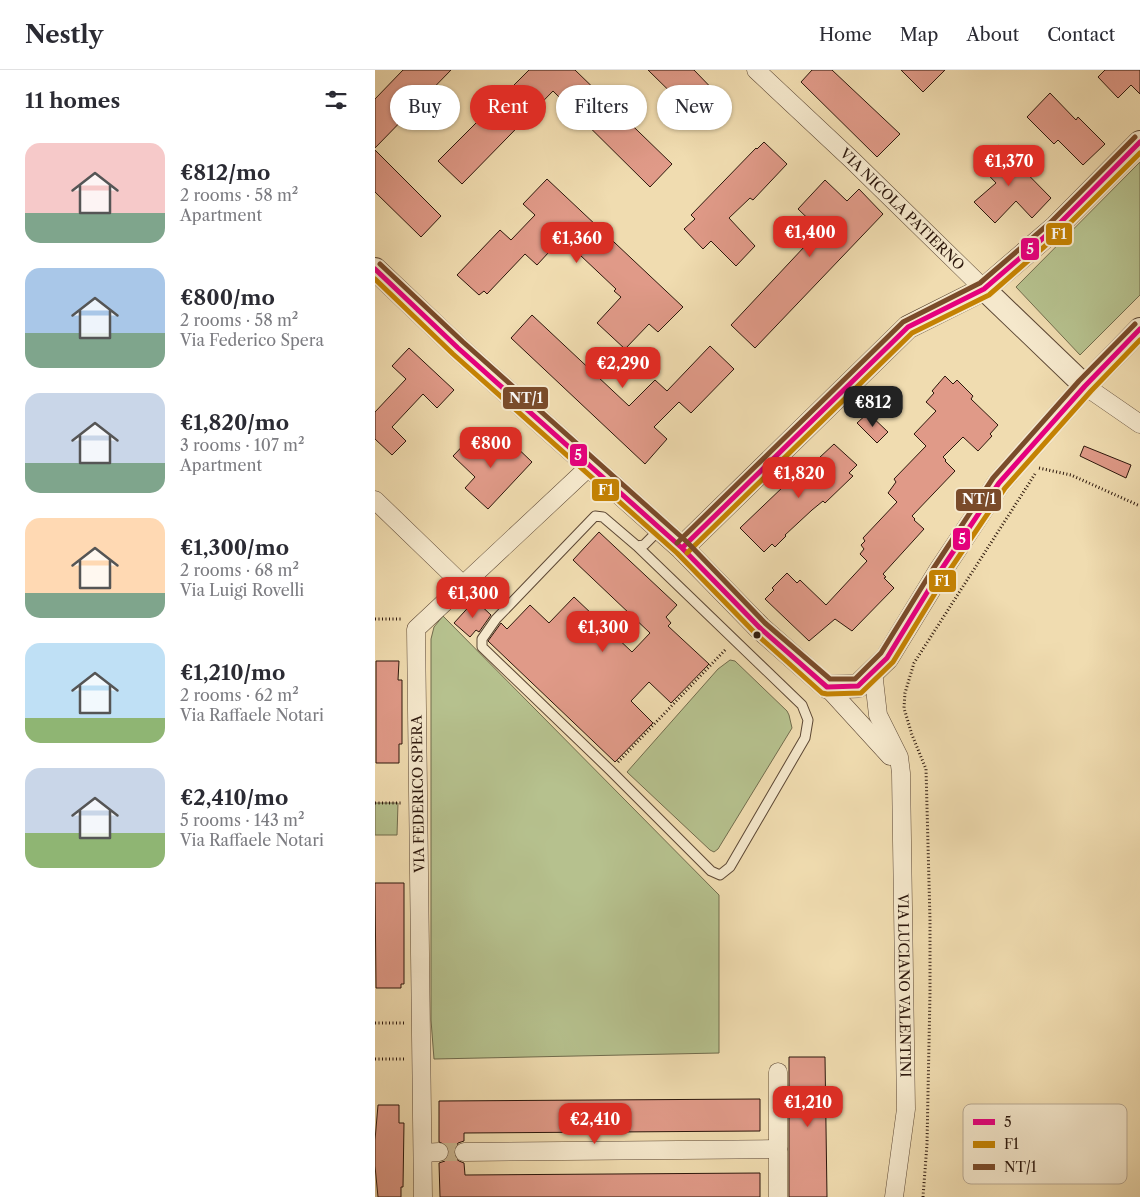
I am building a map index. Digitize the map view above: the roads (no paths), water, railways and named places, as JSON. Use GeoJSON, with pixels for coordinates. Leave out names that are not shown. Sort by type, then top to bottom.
{"type":"FeatureCollection","features":[{"type":"Feature","properties":{"kind":"street","name":"VIA NICOLA PATIERNO"},"geometry":{"type":"LineString","coordinates":[[755,70],[852,160],[984,289]]}},
{"type":"Feature","properties":{"kind":"street"},"geometry":{"type":"LineString","coordinates":[[682,548],[908,327],[984,289],[1056,226],[1140,142]]}},
{"type":"Feature","properties":{"kind":"street"},"geometry":{"type":"LineString","coordinates":[[375,270],[458,348],[682,548],[760,628],[827,687],[887,751],[901,773]]}},
{"type":"Feature","properties":{"kind":"street"},"geometry":{"type":"LineString","coordinates":[[984,289],[1085,386],[1140,424]]}},
{"type":"Feature","properties":{"kind":"street"},"geometry":{"type":"LineString","coordinates":[[827,687],[858,686],[887,658],[939,573],[999,483],[1085,386],[1140,329]]}},
{"type":"Feature","properties":{"kind":"street","name":"VIA FEDERICO SPERA"},"geometry":{"type":"LineString","coordinates":[[423,1197],[431,1152],[421,1059],[417,629],[590,466]]}},
{"type":"Feature","properties":{"kind":"street"},"geometry":{"type":"LineString","coordinates":[[375,500],[464,586]]}},
{"type":"Feature","properties":{"kind":"street","name":"VIA LUCIANO VALENTINI"},"geometry":{"type":"LineString","coordinates":[[873,671],[878,715],[899,757],[901,773],[906,1109],[894,1197]]}},
{"type":"Feature","properties":{"kind":"street"},"geometry":{"type":"LineString","coordinates":[[777,1072],[778,1197]]}},
{"type":"Feature","properties":{"kind":"street"},"geometry":{"type":"LineString","coordinates":[[464,1152],[777,1149]]}},
{"type":"Feature","properties":{"kind":"lane"},"geometry":{"type":"LineString","coordinates":[[637,546],[802,705],[808,720],[805,738],[730,867],[720,875],[711,871],[610,770],[482,647],[482,639],[496,618],[595,516],[603,517],[637,546],[644,545],[660,528]]}},
{"type":"Feature","properties":{"kind":"tunnel"},"geometry":{"type":"LineString","coordinates":[[439,1152],[464,1152]]}}]}
